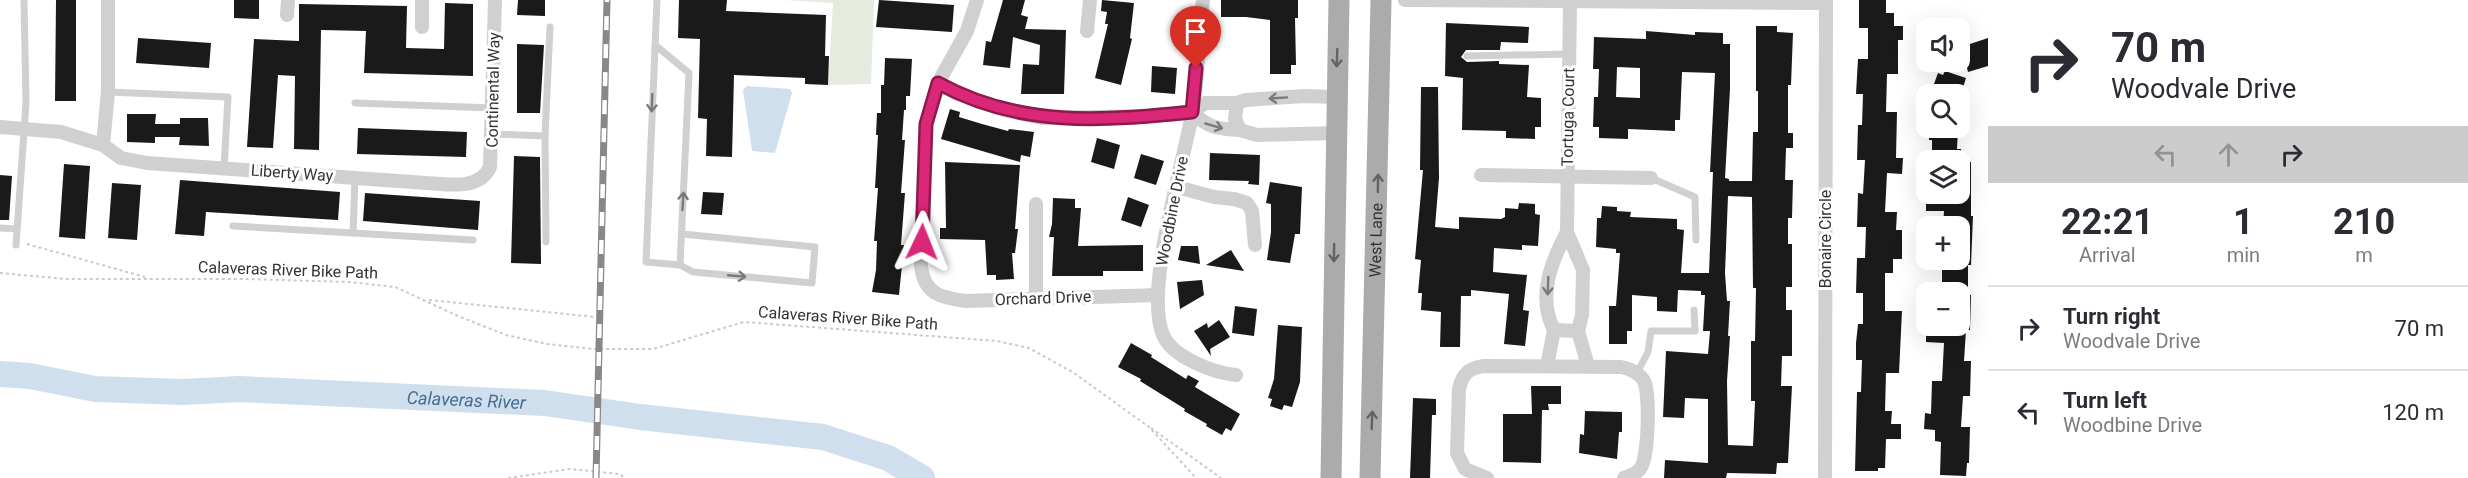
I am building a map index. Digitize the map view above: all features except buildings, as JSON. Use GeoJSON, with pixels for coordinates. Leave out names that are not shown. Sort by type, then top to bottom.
{"type":"FeatureCollection","features":[{"type":"Feature","properties":{"kind":"main road"},"geometry":{"type":"LineString","coordinates":[[1331,478],[1339,0]]}},
{"type":"Feature","properties":{"kind":"main road","name":"West Lane"},"geometry":{"type":"LineString","coordinates":[[1370,478],[1382,0]]}},
{"type":"Feature","properties":{"kind":"street"},"geometry":{"type":"LineString","coordinates":[[103,145],[108,92],[108,0]]}},
{"type":"Feature","properties":{"kind":"street"},"geometry":{"type":"LineString","coordinates":[[287,15],[288,0]]}},
{"type":"Feature","properties":{"kind":"street"},"geometry":{"type":"LineString","coordinates":[[422,0],[422,27]]}},
{"type":"Feature","properties":{"kind":"street","name":"Continental Way"},"geometry":{"type":"LineString","coordinates":[[484,178],[490,167],[495,0]]}},
{"type":"Feature","properties":{"kind":"street"},"geometry":{"type":"LineString","coordinates":[[977,0],[967,31],[938,83],[958,94],[1004,110],[1042,118],[1152,116],[1192,112],[1205,103],[1237,103],[1246,100],[1304,96],[1336,97]]}},
{"type":"Feature","properties":{"kind":"street"},"geometry":{"type":"LineString","coordinates":[[1087,31],[1090,0]]}},
{"type":"Feature","properties":{"kind":"street","name":"Woodbine Drive"},"geometry":{"type":"LineString","coordinates":[[1203,0],[1192,112],[1167,230],[1158,296],[1162,333],[1168,345],[1208,369],[1236,375]]}},
{"type":"Feature","properties":{"kind":"street"},"geometry":{"type":"LineString","coordinates":[[1405,0],[1826,2]]}},
{"type":"Feature","properties":{"kind":"street","name":"Tortuga Court"},"geometry":{"type":"LineString","coordinates":[[1570,2],[1567,232],[1582,270],[1582,315],[1578,331]]}},
{"type":"Feature","properties":{"kind":"street","name":"Bonaire Circle"},"geometry":{"type":"LineString","coordinates":[[1825,478],[1826,2]]}},
{"type":"Feature","properties":{"kind":"street","name":"Orchard Drive"},"geometry":{"type":"LineString","coordinates":[[938,83],[926,124],[921,266],[923,279],[932,290],[947,299],[966,301],[1158,296]]}},
{"type":"Feature","properties":{"kind":"street"},"geometry":{"type":"LineString","coordinates":[[1237,103],[1235,119],[1240,130]]}},
{"type":"Feature","properties":{"kind":"street"},"geometry":{"type":"LineString","coordinates":[[1192,112],[1204,123],[1221,129],[1240,130],[1257,135],[1335,133]]}},
{"type":"Feature","properties":{"kind":"street","name":"Liberty Way"},"geometry":{"type":"LineString","coordinates":[[0,127],[61,132],[103,145],[121,158],[147,163],[461,184],[484,178]]}},
{"type":"Feature","properties":{"kind":"street"},"geometry":{"type":"LineString","coordinates":[[1481,174],[1652,178]]}},
{"type":"Feature","properties":{"kind":"street"},"geometry":{"type":"LineString","coordinates":[[1177,187],[1248,203],[1252,211],[1255,245]]}},
{"type":"Feature","properties":{"kind":"street"},"geometry":{"type":"LineString","coordinates":[[1036,204],[1036,299]]}},
{"type":"Feature","properties":{"kind":"street","name":"Tortuga Court"},"geometry":{"type":"LineString","coordinates":[[1554,330],[1547,312],[1548,274],[1552,260],[1567,232]]}},
{"type":"Feature","properties":{"kind":"street"},"geometry":{"type":"LineString","coordinates":[[1547,366],[1554,330],[1578,331],[1588,366]]}},
{"type":"Feature","properties":{"kind":"street"},"geometry":{"type":"LineString","coordinates":[[1487,478],[1465,469],[1457,453],[1459,389],[1461,380],[1467,372],[1474,367],[1588,366],[1621,367],[1637,373],[1645,382],[1647,393],[1646,453],[1640,469],[1632,476],[1624,478]]}},
{"type":"Feature","properties":{"kind":"lane"},"geometry":{"type":"LineString","coordinates":[[16,245],[26,103],[24,0]]}},
{"type":"Feature","properties":{"kind":"lane"},"geometry":{"type":"LineString","coordinates":[[657,0],[646,262],[681,265],[693,272],[812,283],[815,247],[682,234]]}},
{"type":"Feature","properties":{"kind":"lane"},"geometry":{"type":"LineString","coordinates":[[546,242],[545,136],[550,27]]}},
{"type":"Feature","properties":{"kind":"lane"},"geometry":{"type":"LineString","coordinates":[[655,45],[689,73],[681,265]]}},
{"type":"Feature","properties":{"kind":"lane"},"geometry":{"type":"LineString","coordinates":[[1467,56],[1569,54]]}},
{"type":"Feature","properties":{"kind":"lane"},"geometry":{"type":"LineString","coordinates":[[108,92],[228,97],[224,169]]}},
{"type":"Feature","properties":{"kind":"lane"},"geometry":{"type":"LineString","coordinates":[[355,103],[492,108]]}},
{"type":"Feature","properties":{"kind":"lane"},"geometry":{"type":"LineString","coordinates":[[492,134],[545,136]]}},
{"type":"Feature","properties":{"kind":"lane"},"geometry":{"type":"LineString","coordinates":[[353,233],[355,178]]}},
{"type":"Feature","properties":{"kind":"lane"},"geometry":{"type":"LineString","coordinates":[[1652,178],[1695,197],[1696,240]]}},
{"type":"Feature","properties":{"kind":"lane"},"geometry":{"type":"LineString","coordinates":[[233,226],[473,240]]}},
{"type":"Feature","properties":{"kind":"lane"},"geometry":{"type":"LineString","coordinates":[[0,228],[17,229]]}},
{"type":"Feature","properties":{"kind":"lane"},"geometry":{"type":"LineString","coordinates":[[1637,373],[1648,352],[1651,331],[1695,331],[1694,310]]}},
{"type":"Feature","properties":{"kind":"path"},"geometry":{"type":"LineString","coordinates":[[16,245],[27,244],[149,278]]}},
{"type":"Feature","properties":{"kind":"path","name":"Calaveras River Bike Path"},"geometry":{"type":"LineString","coordinates":[[0,273],[66,279],[246,279],[350,282],[395,287],[506,335],[547,344],[594,349],[653,349],[744,322],[998,341],[1019,345],[1049,357],[1149,427],[1196,478]]}},
{"type":"Feature","properties":{"kind":"path"},"geometry":{"type":"LineString","coordinates":[[426,300],[596,317]]}},
{"type":"Feature","properties":{"kind":"path"},"geometry":{"type":"LineString","coordinates":[[1149,427],[1221,478]]}},
{"type":"Feature","properties":{"kind":"path"},"geometry":{"type":"LineString","coordinates":[[508,478],[570,470],[619,474],[625,478]]}},
{"type":"Feature","properties":{"kind":"shaded area"},"geometry":{"type":"Polygon","coordinates":[[[785,0],[874,0],[871,84],[828,85],[833,3],[785,0]]]}},
{"type":"Feature","properties":{"kind":"water"},"geometry":{"type":"Polygon","coordinates":[[[747,86],[790,89],[792,93],[775,153],[752,151],[743,90],[747,86]]]}},
{"type":"Feature","properties":{"kind":"waterway","name":"Calaveras River"},"geometry":{"type":"LineString","coordinates":[[0,374],[30,376],[95,389],[183,392],[239,389],[545,403],[640,417],[823,437],[888,458],[922,478]]}},
{"type":"Feature","properties":{"kind":"railway"},"geometry":{"type":"LineString","coordinates":[[596,478],[607,0]]}},
{"type":"Feature","properties":{"kind":"route"},"geometry":{"type":"LineString","coordinates":[[922,242],[926,124],[938,83],[958,94],[1004,110],[1042,118],[1152,116],[1192,112],[1196,68]]}}]}
